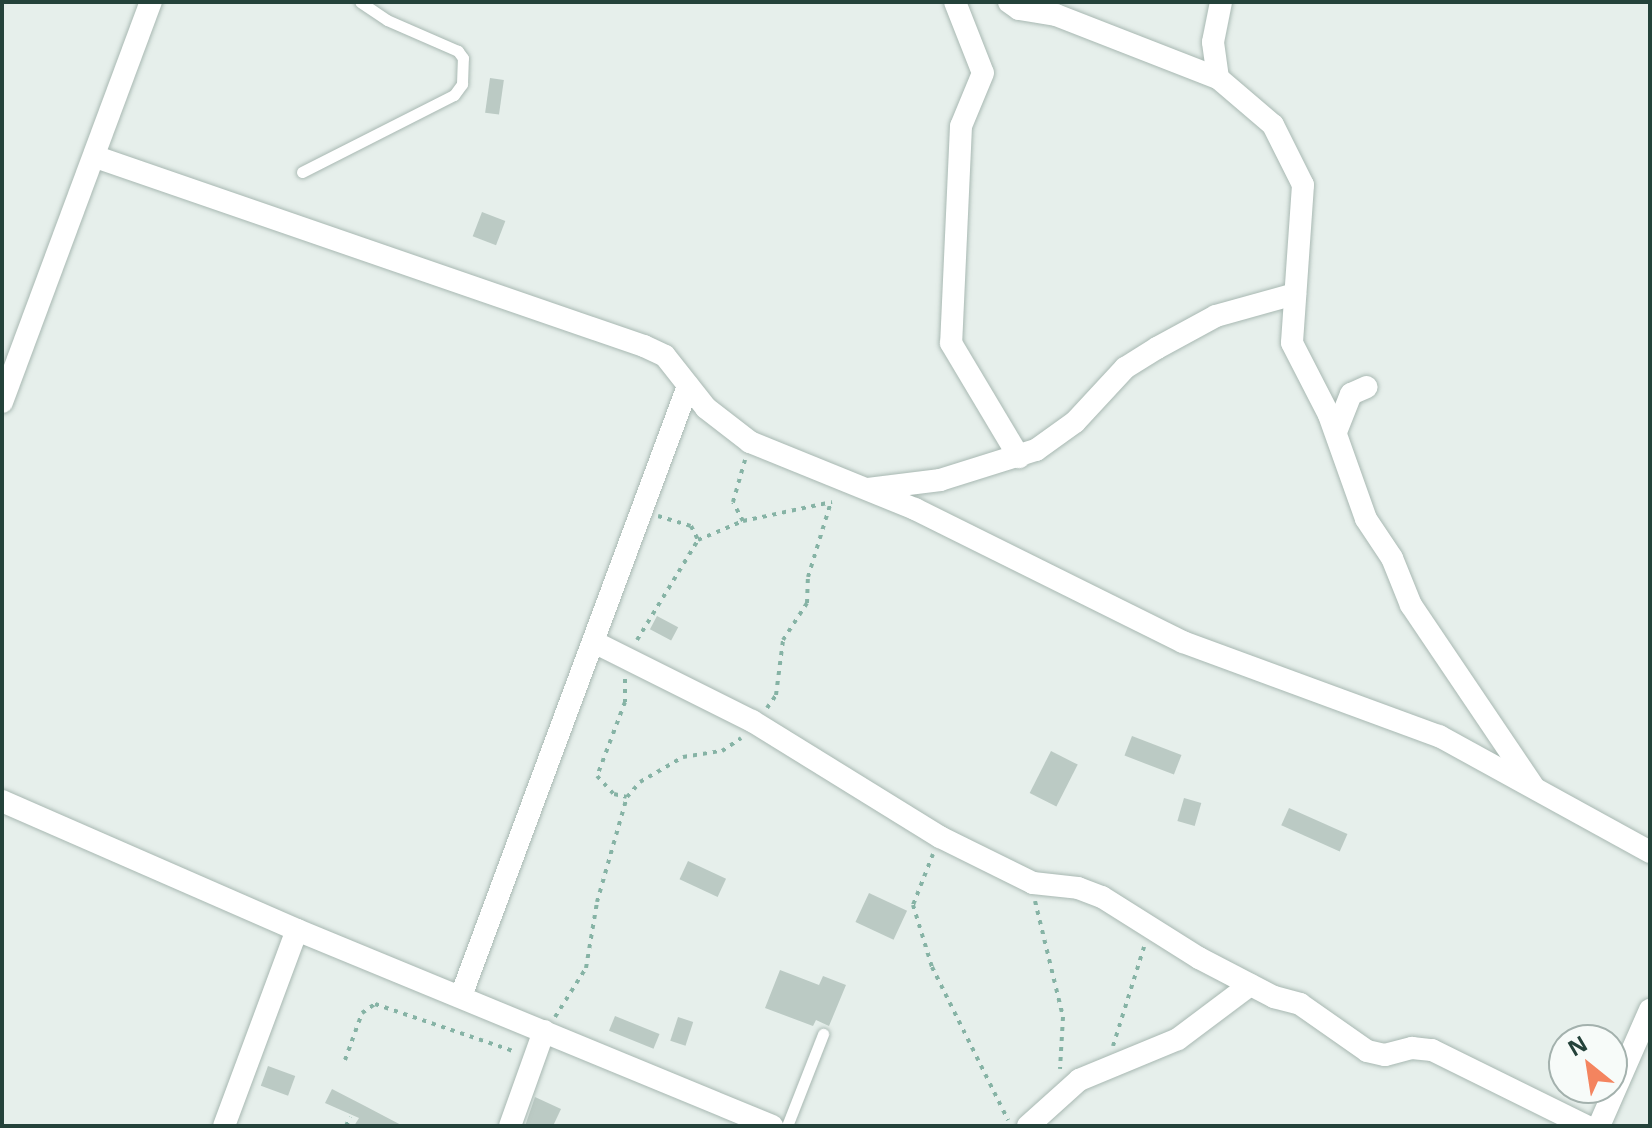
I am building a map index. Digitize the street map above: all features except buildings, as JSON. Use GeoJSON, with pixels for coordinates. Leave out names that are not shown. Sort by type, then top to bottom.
{"type":"FeatureCollection","features":[{"type":"Feature","properties":{"kind":"street"},"geometry":{"type":"LineString","coordinates":[[2,402],[96,157],[151,2]]}},
{"type":"Feature","properties":{"kind":"street"},"geometry":{"type":"LineString","coordinates":[[955,2],[983,73],[961,126],[951,343],[1019,457]]}},
{"type":"Feature","properties":{"kind":"street"},"geometry":{"type":"LineString","coordinates":[[1009,2],[1019,9],[1056,15],[1218,78],[1265,116],[1301,176],[1292,343],[1336,432],[1366,519],[1392,558],[1411,605],[1533,787]]}},
{"type":"Feature","properties":{"kind":"street"},"geometry":{"type":"LineString","coordinates":[[1218,78],[1213,42],[1221,2]]}},
{"type":"Feature","properties":{"kind":"street"},"geometry":{"type":"LineString","coordinates":[[96,157],[644,346],[665,356],[706,408],[750,442],[866,489],[1183,642],[1439,736],[1650,852]]}},
{"type":"Feature","properties":{"kind":"street"},"geometry":{"type":"LineString","coordinates":[[866,489],[940,480],[1019,457],[1075,422],[1125,368],[1181,334],[1216,316],[1295,294]]}},
{"type":"Feature","properties":{"kind":"street"},"geometry":{"type":"LineString","coordinates":[[461,996],[688,386]]}},
{"type":"Feature","properties":{"kind":"street"},"geometry":{"type":"LineString","coordinates":[[1336,432],[1351,394],[1367,387]]}},
{"type":"Feature","properties":{"kind":"street"},"geometry":{"type":"LineString","coordinates":[[594,642],[752,721],[940,837],[1033,883],[1102,897],[1250,985],[1300,1004],[1367,1051],[1385,1055],[1412,1048],[1432,1050],[1586,1126]]}},
{"type":"Feature","properties":{"kind":"street"},"geometry":{"type":"LineString","coordinates":[[2,801],[297,930],[772,1126]]}},
{"type":"Feature","properties":{"kind":"street"},"geometry":{"type":"LineString","coordinates":[[224,1126],[297,930]]}},
{"type":"Feature","properties":{"kind":"street"},"geometry":{"type":"LineString","coordinates":[[1028,1126],[1056,1099],[1106,1067],[1178,1039],[1250,985]]}},
{"type":"Feature","properties":{"kind":"street"},"geometry":{"type":"LineString","coordinates":[[1599,1126],[1650,1010]]}},
{"type":"Feature","properties":{"kind":"street"},"geometry":{"type":"LineString","coordinates":[[510,1126],[544,1031]]}},
{"type":"Feature","properties":{"kind":"lane"},"geometry":{"type":"LineString","coordinates":[[302,172],[454,95],[462,84],[463,58],[458,51],[387,20],[360,2]]}},
{"type":"Feature","properties":{"kind":"lane"},"geometry":{"type":"LineString","coordinates":[[787,1126],[823,1034]]}},
{"type":"Feature","properties":{"kind":"path"},"geometry":{"type":"LineString","coordinates":[[743,521],[733,502],[750,442]]}},
{"type":"Feature","properties":{"kind":"path"},"geometry":{"type":"LineString","coordinates":[[641,511],[686,523],[696,529],[698,540],[743,521],[831,502],[866,489]]}},
{"type":"Feature","properties":{"kind":"path"},"geometry":{"type":"LineString","coordinates":[[544,1031],[576,990],[586,968],[597,902],[627,797],[640,782],[683,757],[734,746],[776,695],[783,640],[807,603],[808,577],[831,502]]}},
{"type":"Feature","properties":{"kind":"path"},"geometry":{"type":"LineString","coordinates":[[602,787],[627,797]]}},
{"type":"Feature","properties":{"kind":"path"},"geometry":{"type":"LineString","coordinates":[[940,837],[913,905],[932,967],[1011,1126]]}},
{"type":"Feature","properties":{"kind":"path"},"geometry":{"type":"LineString","coordinates":[[1033,883],[1039,935],[1063,1017],[1056,1099]]}},
{"type":"Feature","properties":{"kind":"path"},"geometry":{"type":"LineString","coordinates":[[1106,1067],[1150,926]]}},
{"type":"Feature","properties":{"kind":"path"},"geometry":{"type":"LineString","coordinates":[[345,1060],[362,1013],[375,1004],[534,1058]]}},
{"type":"Feature","properties":{"kind":"path"},"geometry":{"type":"LineString","coordinates":[[346,1126],[350,1117]]}}]}
